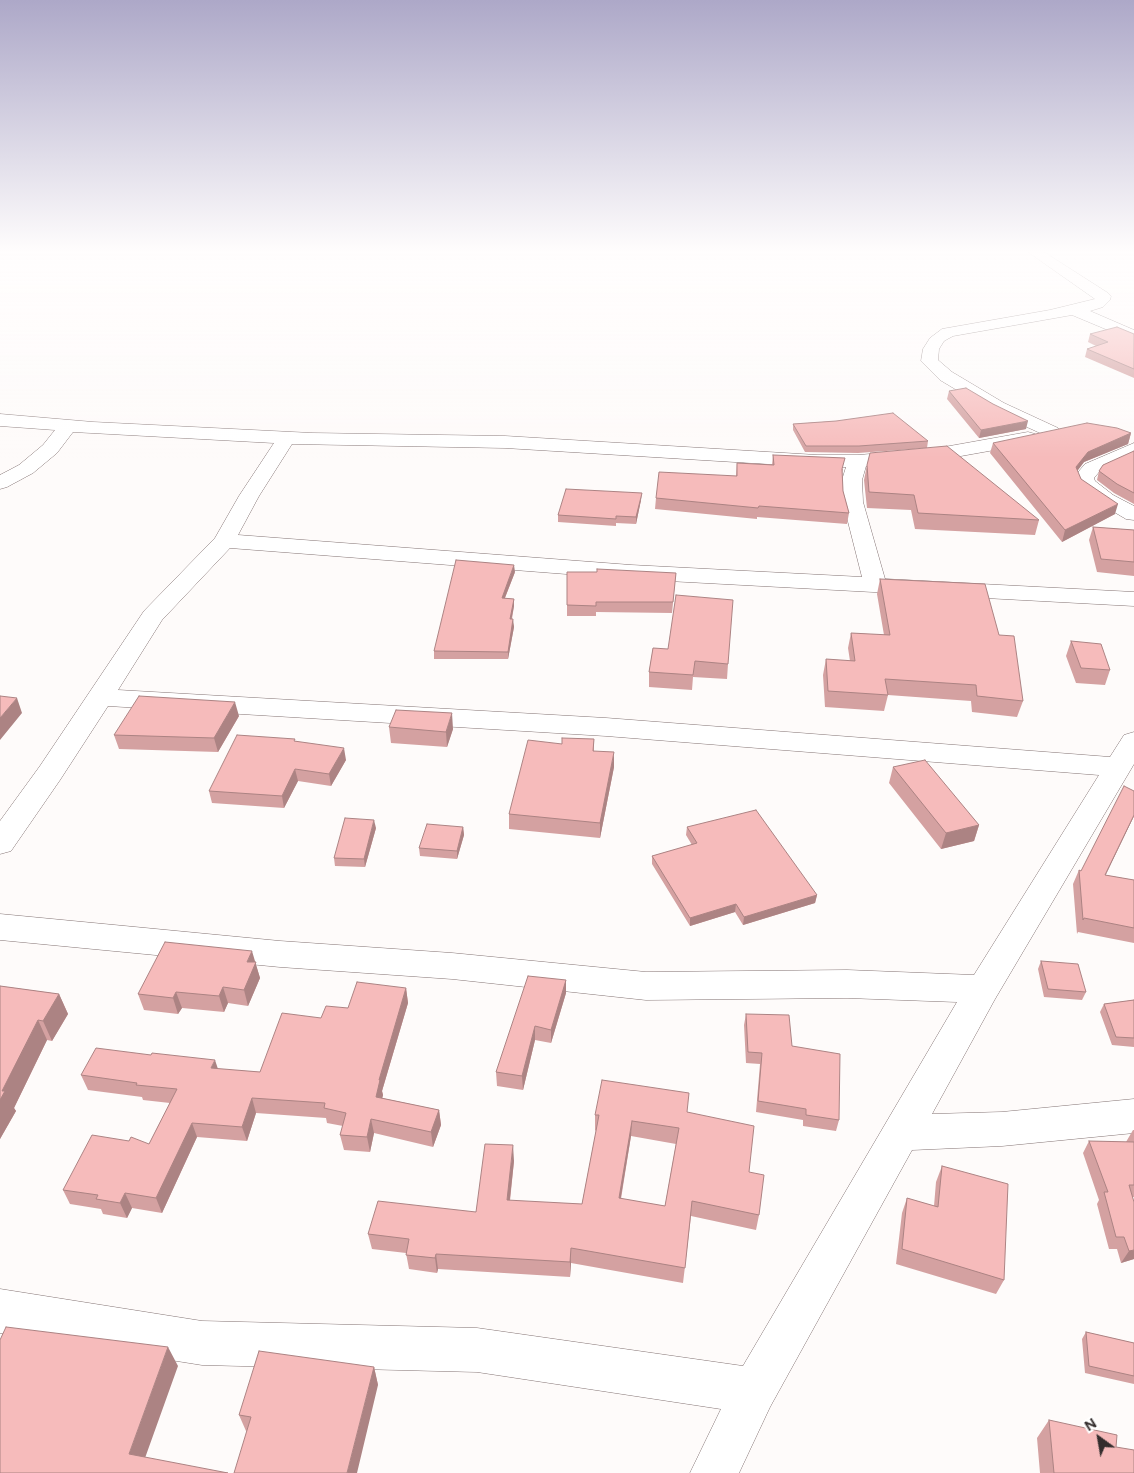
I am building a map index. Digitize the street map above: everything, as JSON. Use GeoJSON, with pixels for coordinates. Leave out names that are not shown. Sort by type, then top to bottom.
{"type":"FeatureCollection","features":[{"type":"Feature","properties":{"kind":"street"},"geometry":{"type":"LineString","coordinates":[[1012,321],[948,332],[938,338],[931,349],[929,361],[946,376],[998,407],[1051,432]]}},
{"type":"Feature","properties":{"kind":"street"},"geometry":{"type":"LineString","coordinates":[[1098,321],[1134,336]]}},
{"type":"Feature","properties":{"kind":"street"},"geometry":{"type":"LineString","coordinates":[[0,420],[68,426],[287,437],[506,442],[817,461],[858,461],[933,455],[1070,427]]}},
{"type":"Feature","properties":{"kind":"street"},"geometry":{"type":"LineString","coordinates":[[0,483],[26,469],[50,449],[68,426]]}},
{"type":"Feature","properties":{"kind":"street"},"geometry":{"type":"LineString","coordinates":[[0,843],[50,773],[153,616],[224,541],[249,496],[287,437]]}},
{"type":"Feature","properties":{"kind":"street"},"geometry":{"type":"LineString","coordinates":[[1132,439],[1092,468],[1084,477],[1086,484],[1106,499],[1134,514]]}},
{"type":"Feature","properties":{"kind":"street"},"geometry":{"type":"LineString","coordinates":[[858,461],[852,480],[853,502],[875,583]]}},
{"type":"Feature","properties":{"kind":"street"},"geometry":{"type":"LineString","coordinates":[[224,541],[631,572],[875,583],[1134,599]]}},
{"type":"Feature","properties":{"kind":"street"},"geometry":{"type":"LineString","coordinates":[[100,698],[606,727],[786,742],[945,752],[1126,754]]}},
{"type":"Feature","properties":{"kind":"street"},"geometry":{"type":"LineString","coordinates":[[714,1473],[754,1392],[983,989],[1126,754]]}},
{"type":"Feature","properties":{"kind":"street"},"geometry":{"type":"LineString","coordinates":[[0,927],[280,954],[452,966],[646,986],[847,984],[983,989]]}},
{"type":"Feature","properties":{"kind":"street"},"geometry":{"type":"LineString","coordinates":[[901,1133],[1002,1130],[1134,1116]]}},
{"type":"Feature","properties":{"kind":"street"},"geometry":{"type":"LineString","coordinates":[[0,1312],[202,1343],[477,1350],[754,1392]]}},
{"type":"Feature","properties":{"kind":"building"},"geometry":{"type":"Polygon","coordinates":[[[1117,327],[1134,334],[1134,369],[1087,349],[1108,342],[1090,334],[1117,327]]]}},
{"type":"Feature","properties":{"kind":"building"},"geometry":{"type":"Polygon","coordinates":[[[966,388],[1028,421],[981,430],[949,391],[966,388]]]}},
{"type":"Feature","properties":{"kind":"building"},"geometry":{"type":"Polygon","coordinates":[[[893,413],[928,441],[859,446],[806,446],[793,424],[836,421],[893,413]]]}},
{"type":"Feature","properties":{"kind":"building"},"geometry":{"type":"Polygon","coordinates":[[[1087,423],[1117,428],[1131,433],[1088,452],[1076,467],[1081,479],[1118,504],[1065,530],[993,443],[1087,423]]]}},
{"type":"Feature","properties":{"kind":"building"},"geometry":{"type":"Polygon","coordinates":[[[947,446],[1039,520],[918,513],[914,495],[869,492],[867,465],[870,453],[947,446]]]}},
{"type":"Feature","properties":{"kind":"building"},"geometry":{"type":"Polygon","coordinates":[[[1134,451],[1134,493],[1099,471],[1103,465],[1134,451]]]}},
{"type":"Feature","properties":{"kind":"building"},"geometry":{"type":"Polygon","coordinates":[[[773,455],[845,458],[842,469],[843,491],[849,513],[759,506],[758,508],[656,498],[659,472],[737,476],[737,463],[774,465],[773,455]]]}},
{"type":"Feature","properties":{"kind":"building"},"geometry":{"type":"Polygon","coordinates":[[[566,489],[642,493],[636,517],[616,516],[616,519],[558,515],[566,489]]]}},
{"type":"Feature","properties":{"kind":"building"},"geometry":{"type":"Polygon","coordinates":[[[1093,527],[1134,530],[1134,562],[1101,559],[1093,527]]]}},
{"type":"Feature","properties":{"kind":"building"},"geometry":{"type":"Polygon","coordinates":[[[456,560],[514,565],[502,598],[514,599],[510,619],[513,619],[508,652],[434,651],[456,560]]]}},
{"type":"Feature","properties":{"kind":"building"},"geometry":{"type":"Polygon","coordinates":[[[597,569],[676,573],[673,602],[596,602],[596,606],[567,605],[567,572],[597,572],[597,569]]]}},
{"type":"Feature","properties":{"kind":"building"},"geometry":{"type":"Polygon","coordinates":[[[880,579],[985,584],[999,635],[1014,636],[1023,701],[977,696],[976,685],[885,679],[888,695],[828,691],[826,659],[855,661],[851,633],[890,635],[880,579]]]}},
{"type":"Feature","properties":{"kind":"building"},"geometry":{"type":"Polygon","coordinates":[[[676,595],[733,600],[728,664],[695,661],[693,675],[649,672],[653,648],[668,649],[676,595]]]}},
{"type":"Feature","properties":{"kind":"building"},"geometry":{"type":"Polygon","coordinates":[[[1071,641],[1101,644],[1110,670],[1081,668],[1071,641]]]}},
{"type":"Feature","properties":{"kind":"building"},"geometry":{"type":"Polygon","coordinates":[[[0,696],[17,698],[0,718],[0,696]]]}},
{"type":"Feature","properties":{"kind":"building"},"geometry":{"type":"Polygon","coordinates":[[[139,696],[235,702],[214,738],[114,735],[139,696]]]}},
{"type":"Feature","properties":{"kind":"building"},"geometry":{"type":"Polygon","coordinates":[[[396,710],[452,713],[446,732],[389,727],[396,710]]]}},
{"type":"Feature","properties":{"kind":"building"},"geometry":{"type":"Polygon","coordinates":[[[237,735],[295,739],[294,741],[344,748],[329,774],[295,769],[282,796],[209,791],[237,735]]]}},
{"type":"Feature","properties":{"kind":"building"},"geometry":{"type":"Polygon","coordinates":[[[562,738],[594,739],[593,751],[614,752],[600,823],[509,814],[528,740],[562,744],[562,738]]]}},
{"type":"Feature","properties":{"kind":"building"},"geometry":{"type":"Polygon","coordinates":[[[925,760],[979,825],[946,833],[893,767],[925,760]]]}},
{"type":"Feature","properties":{"kind":"building"},"geometry":{"type":"Polygon","coordinates":[[[1124,786],[1134,791],[1134,815],[1105,875],[1134,880],[1134,928],[1084,918],[1083,920],[1079,870],[1081,871],[1124,786]]]}},
{"type":"Feature","properties":{"kind":"building"},"geometry":{"type":"Polygon","coordinates":[[[756,810],[817,895],[744,917],[736,904],[690,918],[652,856],[697,843],[687,827],[756,810]]]}},
{"type":"Feature","properties":{"kind":"building"},"geometry":{"type":"Polygon","coordinates":[[[345,818],[374,820],[364,859],[334,858],[345,818]]]}},
{"type":"Feature","properties":{"kind":"building"},"geometry":{"type":"Polygon","coordinates":[[[427,824],[463,827],[457,851],[419,848],[427,824]]]}},
{"type":"Feature","properties":{"kind":"building"},"geometry":{"type":"Polygon","coordinates":[[[165,942],[252,951],[247,962],[256,962],[244,990],[223,987],[219,996],[176,992],[173,998],[138,994],[165,942]]]}},
{"type":"Feature","properties":{"kind":"building"},"geometry":{"type":"Polygon","coordinates":[[[1041,961],[1078,964],[1086,992],[1048,989],[1041,961]]]}},
{"type":"Feature","properties":{"kind":"building"},"geometry":{"type":"Polygon","coordinates":[[[528,976],[566,980],[551,1030],[535,1026],[522,1076],[496,1072],[528,976]]]}},
{"type":"Feature","properties":{"kind":"building"},"geometry":{"type":"Polygon","coordinates":[[[357,982],[406,988],[379,1080],[376,1097],[439,1110],[431,1132],[371,1119],[367,1137],[340,1135],[346,1113],[324,1108],[325,1103],[252,1098],[242,1127],[192,1123],[156,1198],[125,1193],[120,1203],[96,1199],[98,1195],[63,1190],[92,1135],[129,1141],[131,1137],[149,1144],[177,1089],[136,1085],[137,1083],[81,1075],[96,1048],[215,1060],[211,1068],[260,1072],[282,1013],[321,1018],[326,1006],[348,1008],[357,982]]]}},
{"type":"Feature","properties":{"kind":"building"},"geometry":{"type":"Polygon","coordinates":[[[0,986],[59,994],[43,1021],[38,1020],[2,1091],[5,1091],[0,1100],[0,986]]]}},
{"type":"Feature","properties":{"kind":"building"},"geometry":{"type":"Polygon","coordinates":[[[1134,1000],[1134,1038],[1116,1037],[1104,1004],[1134,1000]]]}},
{"type":"Feature","properties":{"kind":"building"},"geometry":{"type":"Polygon","coordinates":[[[746,1014],[789,1015],[792,1046],[840,1054],[839,1120],[806,1115],[806,1109],[758,1101],[762,1053],[748,1052],[746,1014]]]}},
{"type":"Feature","properties":{"kind":"building"},"geometry":{"type":"Polygon","coordinates":[[[602,1080],[689,1093],[687,1112],[754,1126],[749,1172],[764,1175],[759,1215],[692,1201],[685,1268],[571,1248],[570,1262],[436,1254],[435,1258],[406,1255],[409,1239],[368,1234],[378,1201],[476,1212],[485,1144],[513,1145],[507,1200],[582,1204],[599,1115],[595,1115],[602,1080]],[[632,1121],[619,1198],[665,1206],[679,1128],[632,1121]]]}},
{"type":"Feature","properties":{"kind":"building"},"geometry":{"type":"Polygon","coordinates":[[[1089,1141],[1134,1142],[1134,1185],[1129,1185],[1134,1202],[1134,1250],[1129,1251],[1124,1237],[1116,1237],[1104,1192],[1108,1192],[1089,1141]]]}},
{"type":"Feature","properties":{"kind":"building"},"geometry":{"type":"Polygon","coordinates":[[[942,1166],[1008,1184],[1004,1280],[902,1249],[907,1198],[938,1207],[942,1166]]]}},
{"type":"Feature","properties":{"kind":"building"},"geometry":{"type":"Polygon","coordinates":[[[6,1327],[168,1347],[129,1454],[228,1473],[0,1473],[0,1340],[6,1327]]]}},
{"type":"Feature","properties":{"kind":"building"},"geometry":{"type":"Polygon","coordinates":[[[1086,1332],[1134,1343],[1134,1376],[1089,1366],[1086,1332]]]}},
{"type":"Feature","properties":{"kind":"building"},"geometry":{"type":"Polygon","coordinates":[[[259,1351],[374,1367],[347,1473],[234,1473],[251,1417],[239,1415],[259,1351]]]}},
{"type":"Feature","properties":{"kind":"building"},"geometry":{"type":"Polygon","coordinates":[[[1049,1420],[1117,1435],[1116,1447],[1134,1450],[1134,1473],[1054,1473],[1049,1420]]]}}]}
